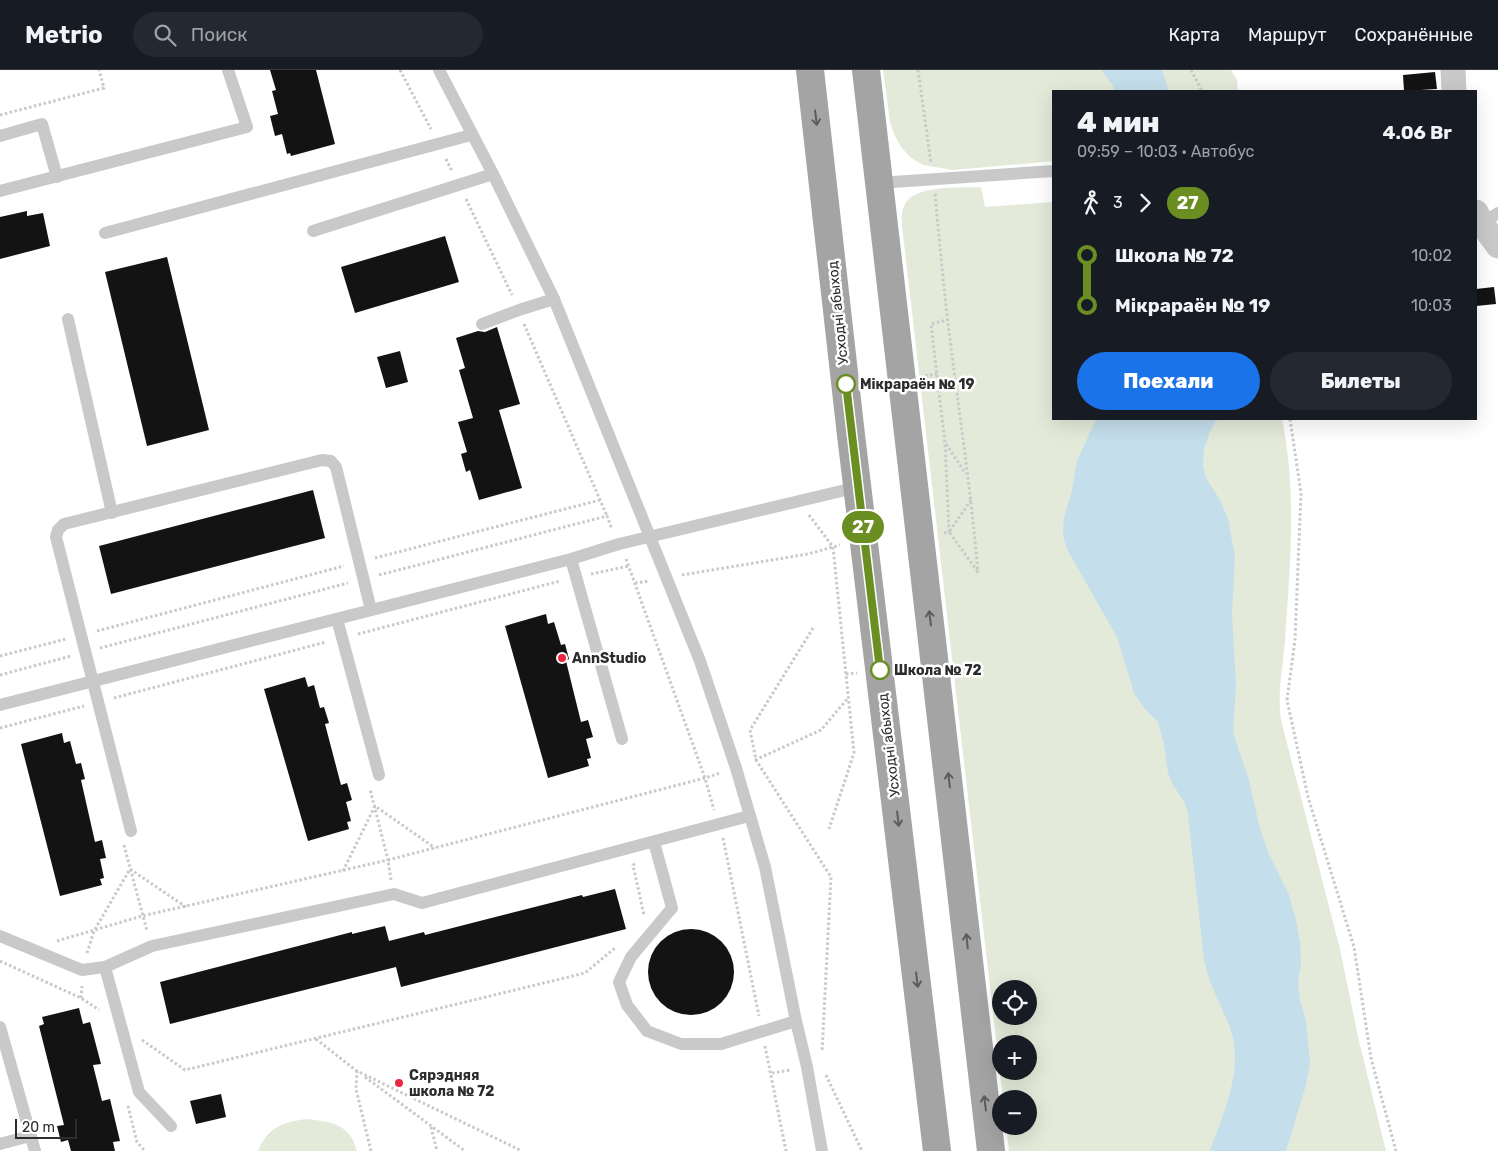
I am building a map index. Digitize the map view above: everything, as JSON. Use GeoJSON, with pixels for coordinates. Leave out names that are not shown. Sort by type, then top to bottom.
{"type":"FeatureCollection","features":[{"type":"Feature","properties":{"kind":"main road","name":"Усходні абыход"},"geometry":{"type":"LineString","coordinates":[[810,70],[936,1151]]}},
{"type":"Feature","properties":{"kind":"main road"},"geometry":{"type":"LineString","coordinates":[[866,70],[991,1151]]}},
{"type":"Feature","properties":{"kind":"street"},"geometry":{"type":"LineString","coordinates":[[1453,70],[1454,90]]}},
{"type":"Feature","properties":{"kind":"street"},"geometry":{"type":"LineString","coordinates":[[1485,216],[1498,246]]}},
{"type":"Feature","properties":{"kind":"lane"},"geometry":{"type":"LineString","coordinates":[[0,192],[247,128],[228,70]]}},
{"type":"Feature","properties":{"kind":"lane"},"geometry":{"type":"LineString","coordinates":[[439,70],[554,299],[700,661],[736,768],[765,867],[796,1022],[807,1067],[822,1151]]}},
{"type":"Feature","properties":{"kind":"lane"},"geometry":{"type":"LineString","coordinates":[[0,136],[42,124],[57,177]]}},
{"type":"Feature","properties":{"kind":"lane"},"geometry":{"type":"LineString","coordinates":[[105,233],[471,135]]}},
{"type":"Feature","properties":{"kind":"lane"},"geometry":{"type":"LineString","coordinates":[[878,184],[1052,171]]}},
{"type":"Feature","properties":{"kind":"lane"},"geometry":{"type":"LineString","coordinates":[[313,231],[492,174]]}},
{"type":"Feature","properties":{"kind":"lane"},"geometry":{"type":"LineString","coordinates":[[482,324],[554,299]]}},
{"type":"Feature","properties":{"kind":"lane"},"geometry":{"type":"LineString","coordinates":[[68,319],[112,513]]}},
{"type":"Feature","properties":{"kind":"lane"},"geometry":{"type":"LineString","coordinates":[[131,831],[56,537],[60,527],[64,524],[322,460],[331,461],[336,467],[371,610]]}},
{"type":"Feature","properties":{"kind":"lane"},"geometry":{"type":"LineString","coordinates":[[0,705],[571,560],[619,544],[858,487]]}},
{"type":"Feature","properties":{"kind":"lane"},"geometry":{"type":"LineString","coordinates":[[571,560],[622,739]]}},
{"type":"Feature","properties":{"kind":"lane"},"geometry":{"type":"LineString","coordinates":[[337,619],[379,775]]}},
{"type":"Feature","properties":{"kind":"lane"},"geometry":{"type":"LineString","coordinates":[[0,936],[82,970],[105,967],[152,946],[394,894],[422,903],[656,848],[749,816]]}},
{"type":"Feature","properties":{"kind":"lane"},"geometry":{"type":"LineString","coordinates":[[656,848],[672,908],[630,957],[619,982],[627,1006],[647,1031],[681,1044],[720,1044],[796,1022]]}},
{"type":"Feature","properties":{"kind":"lane"},"geometry":{"type":"LineString","coordinates":[[105,967],[139,1092],[171,1126]]}},
{"type":"Feature","properties":{"kind":"lane"},"geometry":{"type":"LineString","coordinates":[[0,1027],[35,1151]]}},
{"type":"Feature","properties":{"kind":"lane"},"geometry":{"type":"LineString","coordinates":[[0,1144],[30,1136]]}},
{"type":"Feature","properties":{"kind":"path"},"geometry":{"type":"LineString","coordinates":[[0,115],[104,88],[99,70]]}},
{"type":"Feature","properties":{"kind":"path"},"geometry":{"type":"LineString","coordinates":[[400,70],[459,184],[519,310],[616,536]]}},
{"type":"Feature","properties":{"kind":"path"},"geometry":{"type":"LineString","coordinates":[[918,70],[932,169]]}},
{"type":"Feature","properties":{"kind":"path"},"geometry":{"type":"LineString","coordinates":[[1191,70],[1201,90]]}},
{"type":"Feature","properties":{"kind":"path"},"geometry":{"type":"LineString","coordinates":[[935,189],[947,320],[972,499],[978,573],[949,532],[945,443],[931,324],[947,320]]}},
{"type":"Feature","properties":{"kind":"path"},"geometry":{"type":"LineString","coordinates":[[1290,420],[1301,492],[1295,640],[1287,700],[1308,797],[1354,947],[1371,1058],[1396,1151]]}},
{"type":"Feature","properties":{"kind":"path"},"geometry":{"type":"LineString","coordinates":[[945,443],[968,476]]}},
{"type":"Feature","properties":{"kind":"path"},"geometry":{"type":"LineString","coordinates":[[941,533],[949,532],[972,499]]}},
{"type":"Feature","properties":{"kind":"path"},"geometry":{"type":"LineString","coordinates":[[370,560],[600,500]]}},
{"type":"Feature","properties":{"kind":"path"},"geometry":{"type":"LineString","coordinates":[[804,509],[833,547],[854,753],[828,829]]}},
{"type":"Feature","properties":{"kind":"path"},"geometry":{"type":"LineString","coordinates":[[374,576],[607,516]]}},
{"type":"Feature","properties":{"kind":"path"},"geometry":{"type":"LineString","coordinates":[[679,576],[808,554],[844,544]]}},
{"type":"Feature","properties":{"kind":"path"},"geometry":{"type":"LineString","coordinates":[[623,554],[629,566],[705,778],[716,818]]}},
{"type":"Feature","properties":{"kind":"path"},"geometry":{"type":"LineString","coordinates":[[0,656],[352,564]]}},
{"type":"Feature","properties":{"kind":"path"},"geometry":{"type":"LineString","coordinates":[[0,728],[576,577],[629,566]]}},
{"type":"Feature","properties":{"kind":"path"},"geometry":{"type":"LineString","coordinates":[[94,650],[355,580]]}},
{"type":"Feature","properties":{"kind":"path"},"geometry":{"type":"LineString","coordinates":[[635,583],[657,580]]}},
{"type":"Feature","properties":{"kind":"path"},"geometry":{"type":"LineString","coordinates":[[813,628],[750,730],[756,760],[831,877],[822,1055]]}},
{"type":"Feature","properties":{"kind":"path"},"geometry":{"type":"LineString","coordinates":[[0,675],[74,655]]}},
{"type":"Feature","properties":{"kind":"path"},"geometry":{"type":"LineString","coordinates":[[750,762],[821,730],[848,698]]}},
{"type":"Feature","properties":{"kind":"path"},"geometry":{"type":"LineString","coordinates":[[31,949],[142,916],[388,860],[705,778],[725,771]]}},
{"type":"Feature","properties":{"kind":"path"},"geometry":{"type":"LineString","coordinates":[[343,870],[375,806],[435,848]]}},
{"type":"Feature","properties":{"kind":"path"},"geometry":{"type":"LineString","coordinates":[[721,834],[772,1073],[786,1151]]}},
{"type":"Feature","properties":{"kind":"path"},"geometry":{"type":"LineString","coordinates":[[714,840],[723,838]]}},
{"type":"Feature","properties":{"kind":"path"},"geometry":{"type":"LineString","coordinates":[[645,920],[632,865],[656,848]]}},
{"type":"Feature","properties":{"kind":"path"},"geometry":{"type":"LineString","coordinates":[[388,860],[394,894]]}},
{"type":"Feature","properties":{"kind":"path"},"geometry":{"type":"LineString","coordinates":[[81,998],[82,970],[94,931],[130,869],[186,907]]}},
{"type":"Feature","properties":{"kind":"path"},"geometry":{"type":"LineString","coordinates":[[0,961],[81,998],[185,1070],[585,972],[622,943]]}},
{"type":"Feature","properties":{"kind":"path"},"geometry":{"type":"LineString","coordinates":[[316,1039],[357,1072],[465,1151]]}},
{"type":"Feature","properties":{"kind":"path"},"geometry":{"type":"LineString","coordinates":[[772,1073],[795,1069]]}},
{"type":"Feature","properties":{"kind":"path"},"geometry":{"type":"LineString","coordinates":[[357,1072],[356,1089],[371,1151]]}},
{"type":"Feature","properties":{"kind":"path"},"geometry":{"type":"LineString","coordinates":[[357,1072],[522,1151]]}},
{"type":"Feature","properties":{"kind":"path"},"geometry":{"type":"LineString","coordinates":[[826,1073],[862,1151]]}},
{"type":"Feature","properties":{"kind":"path"},"geometry":{"type":"LineString","coordinates":[[128,1105],[138,1142],[145,1151]]}},
{"type":"Feature","properties":{"kind":"path"},"geometry":{"type":"LineString","coordinates":[[431,1126],[438,1151]]}},
{"type":"Feature","properties":{"kind":"green space"},"geometry":{"type":"Polygon","coordinates":[[[883,70],[1231,70],[1237,80],[1238,90],[1052,90],[1052,161],[953,170],[923,165],[911,158],[901,147],[890,122],[883,70]]]}},
{"type":"Feature","properties":{"kind":"green space"},"geometry":{"type":"Polygon","coordinates":[[[981,187],[985,207],[1052,202],[1052,420],[1282,420],[1290,474],[1291,529],[1287,612],[1280,690],[1281,720],[1340,949],[1358,1037],[1386,1151],[1009,1151],[1007,1135],[1037,1135],[1037,1090],[1002,1090],[1001,1080],[1037,1080],[1037,1035],[996,1035],[994,1025],[1037,1025],[1037,980],[992,980],[992,1004],[902,226],[902,213],[909,199],[917,194],[938,189],[981,187]]]}},
{"type":"Feature","properties":{"kind":"green space"},"geometry":{"type":"Polygon","coordinates":[[[307,1119],[324,1121],[339,1126],[350,1135],[357,1151],[258,1151],[266,1136],[277,1127],[307,1119]]]}},
{"type":"Feature","properties":{"kind":"water"},"geometry":{"type":"Polygon","coordinates":[[[1101,70],[1162,70],[1169,90],[1115,90],[1101,70]]]}},
{"type":"Feature","properties":{"kind":"water"},"geometry":{"type":"Polygon","coordinates":[[[1096,420],[1216,420],[1204,449],[1203,464],[1205,476],[1220,500],[1228,519],[1235,557],[1232,615],[1236,685],[1233,733],[1249,780],[1259,825],[1268,852],[1289,895],[1300,942],[1301,964],[1298,982],[1300,1000],[1306,1021],[1310,1063],[1306,1085],[1286,1151],[1210,1151],[1226,1106],[1234,1075],[1234,1043],[1230,1028],[1206,970],[1188,814],[1185,803],[1173,785],[1168,773],[1164,744],[1158,722],[1144,708],[1134,693],[1117,637],[1068,551],[1064,540],[1064,517],[1072,490],[1077,461],[1096,420]]]}},
{"type":"Feature","properties":{"kind":"building"},"geometry":{"type":"Polygon","coordinates":[[[270,70],[316,70],[335,144],[291,156],[290,153],[287,154],[282,134],[275,136],[270,116],[278,114],[272,91],[276,90],[270,70]]]}},
{"type":"Feature","properties":{"kind":"building"},"geometry":{"type":"Polygon","coordinates":[[[1435,72],[1437,89],[1404,90],[1403,75],[1435,72]]]}},
{"type":"Feature","properties":{"kind":"building"},"geometry":{"type":"Polygon","coordinates":[[[27,211],[27,216],[43,213],[50,246],[0,259],[0,217],[27,211]]]}},
{"type":"Feature","properties":{"kind":"building"},"geometry":{"type":"Polygon","coordinates":[[[445,236],[459,282],[355,313],[341,267],[445,236]]]}},
{"type":"Feature","properties":{"kind":"building"},"geometry":{"type":"Polygon","coordinates":[[[167,257],[209,430],[147,446],[105,272],[167,257]]]}},
{"type":"Feature","properties":{"kind":"building"},"geometry":{"type":"Polygon","coordinates":[[[1494,287],[1496,304],[1477,306],[1477,289],[1494,287]]]}},
{"type":"Feature","properties":{"kind":"building"},"geometry":{"type":"Polygon","coordinates":[[[497,327],[520,404],[499,410],[522,488],[479,500],[470,470],[466,472],[461,454],[467,452],[458,422],[473,418],[459,370],[465,368],[456,338],[478,331],[485,332],[497,327]]]}},
{"type":"Feature","properties":{"kind":"building"},"geometry":{"type":"Polygon","coordinates":[[[400,351],[408,382],[386,388],[377,357],[400,351]]]}},
{"type":"Feature","properties":{"kind":"building"},"geometry":{"type":"Polygon","coordinates":[[[313,490],[325,538],[111,594],[99,546],[313,490]]]}},
{"type":"Feature","properties":{"kind":"building"},"geometry":{"type":"Polygon","coordinates":[[[546,614],[548,624],[554,622],[561,645],[565,644],[569,659],[566,661],[581,722],[588,720],[593,737],[586,739],[591,758],[587,759],[589,766],[548,778],[505,626],[546,614]]]}},
{"type":"Feature","properties":{"kind":"building"},"geometry":{"type":"Polygon","coordinates":[[[305,677],[308,687],[314,685],[320,708],[324,707],[329,723],[325,724],[341,785],[347,783],[352,800],[346,802],[351,821],[347,822],[349,829],[308,841],[264,689],[305,677]]]}},
{"type":"Feature","properties":{"kind":"building"},"geometry":{"type":"Polygon","coordinates":[[[62,733],[64,743],[70,741],[76,764],[81,763],[85,779],[81,780],[95,842],[102,840],[106,858],[100,859],[104,878],[100,879],[102,885],[60,896],[21,744],[62,733]]]}},
{"type":"Feature","properties":{"kind":"building"},"geometry":{"type":"Polygon","coordinates":[[[615,889],[626,929],[401,987],[396,967],[170,1024],[160,982],[352,932],[352,934],[385,926],[389,941],[424,932],[425,935],[582,895],[583,897],[615,889]]]}},
{"type":"Feature","properties":{"kind":"building"},"geometry":{"type":"Polygon","coordinates":[[[691,929],[707,933],[721,942],[730,956],[734,972],[730,988],[721,1002],[707,1011],[691,1015],[675,1011],[661,1002],[652,988],[648,972],[652,956],[661,942],[675,933],[691,929]]]}},
{"type":"Feature","properties":{"kind":"building"},"geometry":{"type":"Polygon","coordinates":[[[79,1008],[83,1024],[90,1022],[101,1064],[93,1065],[102,1101],[110,1099],[120,1141],[113,1142],[115,1151],[71,1151],[68,1140],[61,1142],[57,1126],[64,1125],[39,1026],[44,1024],[42,1017],[79,1008]]]}},
{"type":"Feature","properties":{"kind":"building"},"geometry":{"type":"Polygon","coordinates":[[[221,1094],[226,1117],[196,1124],[190,1101],[221,1094]]]}},
{"type":"Feature","properties":{"kind":"bus line","name":"27"},"geometry":{"type":"LineString","coordinates":[[846,384],[880,670]]}},
{"type":"Feature","properties":{"kind":"place","name":"Мікрараён № 19"},"geometry":{"type":"Point","coordinates":[846,384]}},
{"type":"Feature","properties":{"kind":"place","name":"AnnStudio"},"geometry":{"type":"Point","coordinates":[562,658]}},
{"type":"Feature","properties":{"kind":"place","name":"Школа № 72"},"geometry":{"type":"Point","coordinates":[880,670]}},
{"type":"Feature","properties":{"kind":"place","name":"Сярэдняя школа № 72"},"geometry":{"type":"Point","coordinates":[399,1083]}}]}
